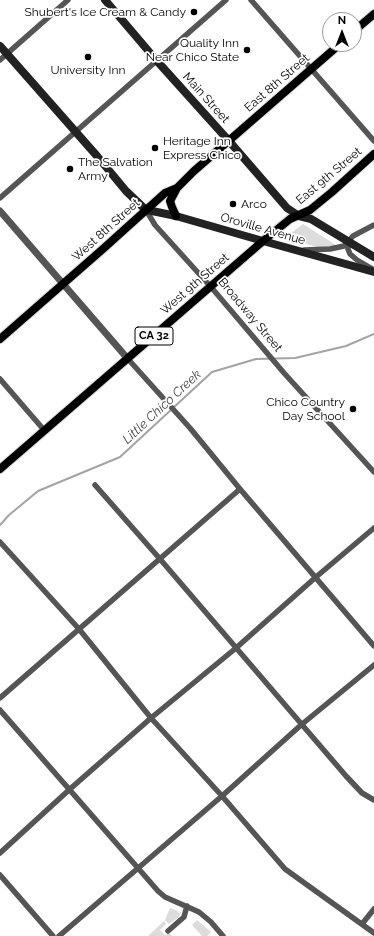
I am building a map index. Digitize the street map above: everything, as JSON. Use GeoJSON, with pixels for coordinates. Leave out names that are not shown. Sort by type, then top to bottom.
{"type":"FeatureCollection","features":[{"type":"Feature","properties":{"kind":"main road","name":"Main Street"},"geometry":{"type":"LineString","coordinates":[[105,0],[287,208],[299,216],[311,219],[374,257]]}},
{"type":"Feature","properties":{"kind":"main road"},"geometry":{"type":"LineString","coordinates":[[362,24],[374,14]]}},
{"type":"Feature","properties":{"kind":"main road","name":"Broadway Street"},"geometry":{"type":"LineString","coordinates":[[0,46],[126,191],[146,210]]}},
{"type":"Feature","properties":{"kind":"main road","name":"East 8th Street"},"geometry":{"type":"LineString","coordinates":[[229,141],[331,52]]}},
{"type":"Feature","properties":{"kind":"main road","name":"West 8th Street"},"geometry":{"type":"LineString","coordinates":[[0,339],[165,193],[177,188],[194,171],[229,141]]}},
{"type":"Feature","properties":{"kind":"main road","name":"East 9th Street"},"geometry":{"type":"LineString","coordinates":[[299,216],[319,203],[374,154]]}},
{"type":"Feature","properties":{"kind":"main road"},"geometry":{"type":"LineString","coordinates":[[176,216],[170,200],[177,188]]}},
{"type":"Feature","properties":{"kind":"main road","name":"Oroville Avenue"},"geometry":{"type":"LineString","coordinates":[[146,210],[176,216],[374,271]]}},
{"type":"Feature","properties":{"kind":"main road","name":"West 9th Street"},"geometry":{"type":"LineString","coordinates":[[0,468],[263,241],[290,219],[299,216]]}},
{"type":"Feature","properties":{"kind":"street"},"geometry":{"type":"LineString","coordinates":[[0,60],[68,0]]}},
{"type":"Feature","properties":{"kind":"street"},"geometry":{"type":"LineString","coordinates":[[0,198],[226,0]]}},
{"type":"Feature","properties":{"kind":"street"},"geometry":{"type":"LineString","coordinates":[[251,0],[374,141]]}},
{"type":"Feature","properties":{"kind":"street","name":"Broadway Street"},"geometry":{"type":"LineString","coordinates":[[146,210],[155,226],[211,287],[284,373],[374,472]]}},
{"type":"Feature","properties":{"kind":"street"},"geometry":{"type":"LineString","coordinates":[[0,211],[190,428],[374,646]]}},
{"type":"Feature","properties":{"kind":"street"},"geometry":{"type":"LineString","coordinates":[[296,250],[333,249],[344,246],[352,236],[374,225]]}},
{"type":"Feature","properties":{"kind":"street"},"geometry":{"type":"LineString","coordinates":[[348,241],[350,254],[374,271]]}},
{"type":"Feature","properties":{"kind":"street"},"geometry":{"type":"LineString","coordinates":[[0,379],[44,430]]}},
{"type":"Feature","properties":{"kind":"street"},"geometry":{"type":"LineString","coordinates":[[95,485],[346,776],[362,793],[374,800]]}},
{"type":"Feature","properties":{"kind":"street"},"geometry":{"type":"LineString","coordinates":[[0,698],[240,489]]}},
{"type":"Feature","properties":{"kind":"street"},"geometry":{"type":"LineString","coordinates":[[0,853],[151,718],[236,648],[374,528]]}},
{"type":"Feature","properties":{"kind":"street"},"geometry":{"type":"LineString","coordinates":[[1,543],[79,629],[151,718],[222,796],[285,869],[374,933]]}},
{"type":"Feature","properties":{"kind":"street"},"geometry":{"type":"LineString","coordinates":[[59,936],[222,796],[301,725],[374,665]]}},
{"type":"Feature","properties":{"kind":"street"},"geometry":{"type":"LineString","coordinates":[[0,710],[158,891],[165,897],[199,912],[224,936]]}},
{"type":"Feature","properties":{"kind":"street"},"geometry":{"type":"LineString","coordinates":[[0,875],[53,936]]}},
{"type":"Feature","properties":{"kind":"street"},"geometry":{"type":"LineString","coordinates":[[168,930],[184,917],[187,906]]}},
{"type":"Feature","properties":{"kind":"street"},"geometry":{"type":"LineString","coordinates":[[362,924],[374,909]]}},
{"type":"Feature","properties":{"kind":"shaded area"},"geometry":{"type":"Polygon","coordinates":[[[303,224],[336,245],[332,247],[317,247],[285,238],[303,224]]]}},
{"type":"Feature","properties":{"kind":"shaded area"},"geometry":{"type":"Polygon","coordinates":[[[170,908],[178,911],[177,912],[179,913],[180,911],[181,912],[179,917],[169,924],[165,920],[170,908]]]}},
{"type":"Feature","properties":{"kind":"shaded area"},"geometry":{"type":"Polygon","coordinates":[[[197,920],[211,932],[207,936],[202,936],[192,925],[197,920]]]}},
{"type":"Feature","properties":{"kind":"shaded area"},"geometry":{"type":"Polygon","coordinates":[[[164,921],[166,924],[160,930],[165,935],[170,934],[172,936],[148,936],[164,921]]]}},
{"type":"Feature","properties":{"kind":"waterway","name":"Little Chico Creek"},"geometry":{"type":"LineString","coordinates":[[0,525],[9,515],[38,491],[120,457],[212,372],[256,359],[295,358],[346,346],[374,334]]}},
{"type":"Feature","properties":{"kind":"place","name":"Shubert's Ice Cream & Candy"},"geometry":{"type":"Point","coordinates":[194,12]}},
{"type":"Feature","properties":{"kind":"place","name":"Quality Inn Near Chico State"},"geometry":{"type":"Point","coordinates":[247,50]}},
{"type":"Feature","properties":{"kind":"place","name":"University Inn"},"geometry":{"type":"Point","coordinates":[88,57]}},
{"type":"Feature","properties":{"kind":"place","name":"Heritage Inn Express Chico"},"geometry":{"type":"Point","coordinates":[155,148]}},
{"type":"Feature","properties":{"kind":"place","name":"The Salvation Army"},"geometry":{"type":"Point","coordinates":[70,169]}},
{"type":"Feature","properties":{"kind":"place","name":"Arco"},"geometry":{"type":"Point","coordinates":[233,204]}},
{"type":"Feature","properties":{"kind":"place","name":"Chico Country Day School"},"geometry":{"type":"Point","coordinates":[353,409]}}]}
